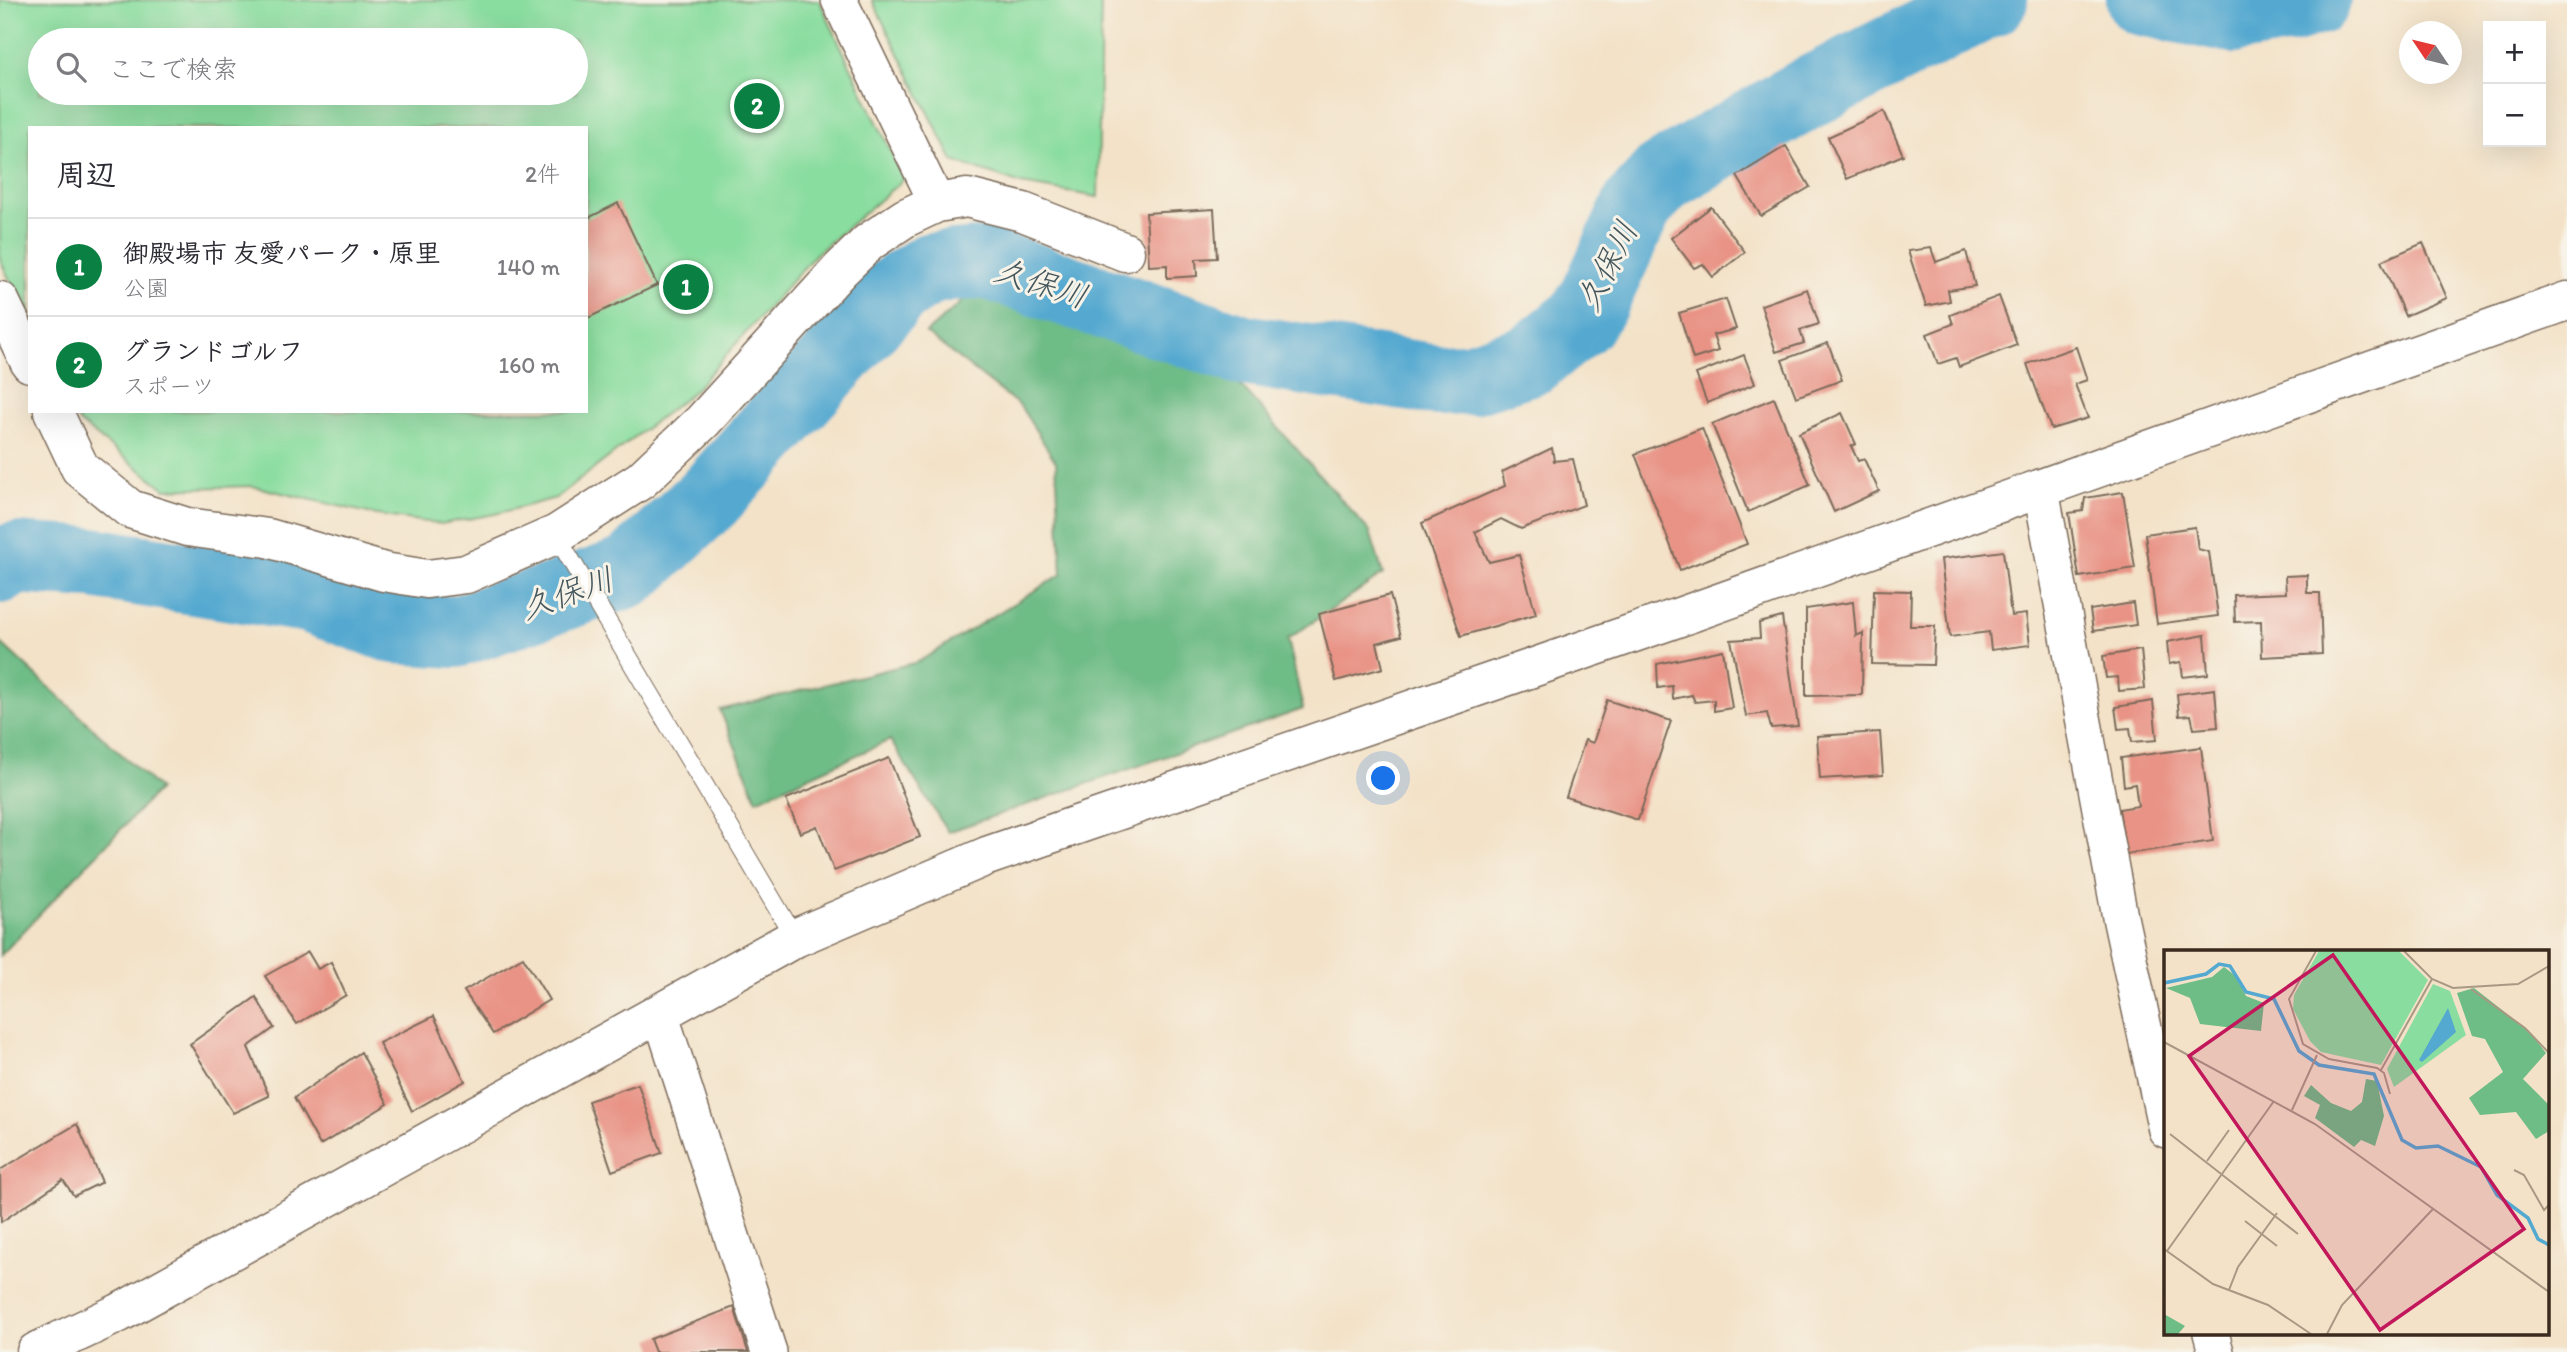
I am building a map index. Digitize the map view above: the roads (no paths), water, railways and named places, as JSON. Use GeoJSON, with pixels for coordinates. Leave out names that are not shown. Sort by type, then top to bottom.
{"type":"FeatureCollection","features":[{"type":"Feature","properties":{"kind":"street"},"geometry":{"type":"LineString","coordinates":[[839,0],[937,202]]}},
{"type":"Feature","properties":{"kind":"street"},"geometry":{"type":"LineString","coordinates":[[54,413],[80,468],[130,509],[187,527],[268,538],[384,572],[427,579],[466,574],[561,542],[641,480],[703,421],[840,270],[869,242],[905,218],[937,202],[967,198],[1023,212],[1125,252]]}},
{"type":"Feature","properties":{"kind":"street"},"geometry":{"type":"LineString","coordinates":[[0,301],[28,359]]}},
{"type":"Feature","properties":{"kind":"street"},"geometry":{"type":"LineString","coordinates":[[36,1352],[119,1313],[794,939],[987,856],[1684,616],[2567,301]]}},
{"type":"Feature","properties":{"kind":"street"},"geometry":{"type":"LineString","coordinates":[[2041,490],[2120,917],[2164,1121]]}},
{"type":"Feature","properties":{"kind":"street"},"geometry":{"type":"LineString","coordinates":[[660,1013],[769,1352]]}},
{"type":"Feature","properties":{"kind":"street"},"geometry":{"type":"LineString","coordinates":[[2211,1334],[2216,1352]]}},
{"type":"Feature","properties":{"kind":"lane"},"geometry":{"type":"LineString","coordinates":[[561,542],[794,939]]}},
{"type":"Feature","properties":{"kind":"waterway","name":"久保川"},"geometry":{"type":"LineString","coordinates":[[0,568],[15,558],[92,563],[308,597],[395,628],[456,632],[629,572],[709,498],[898,289],[931,268],[986,263],[1243,350],[1438,380],[1469,379],[1532,359],[1580,321],[1595,298],[1638,205],[1664,176],[1810,92],[1992,0]]}},
{"type":"Feature","properties":{"kind":"waterway","name":"久保川"},"geometry":{"type":"LineString","coordinates":[[2142,0],[2233,18],[2290,8],[2315,0]]}},
{"type":"Feature","properties":{"kind":"place","name":"グランドゴルフ"},"geometry":{"type":"Point","coordinates":[757,106]}},
{"type":"Feature","properties":{"kind":"place","name":"御殿場市 友愛パーク・原里"},"geometry":{"type":"Point","coordinates":[686,287]}}]}
